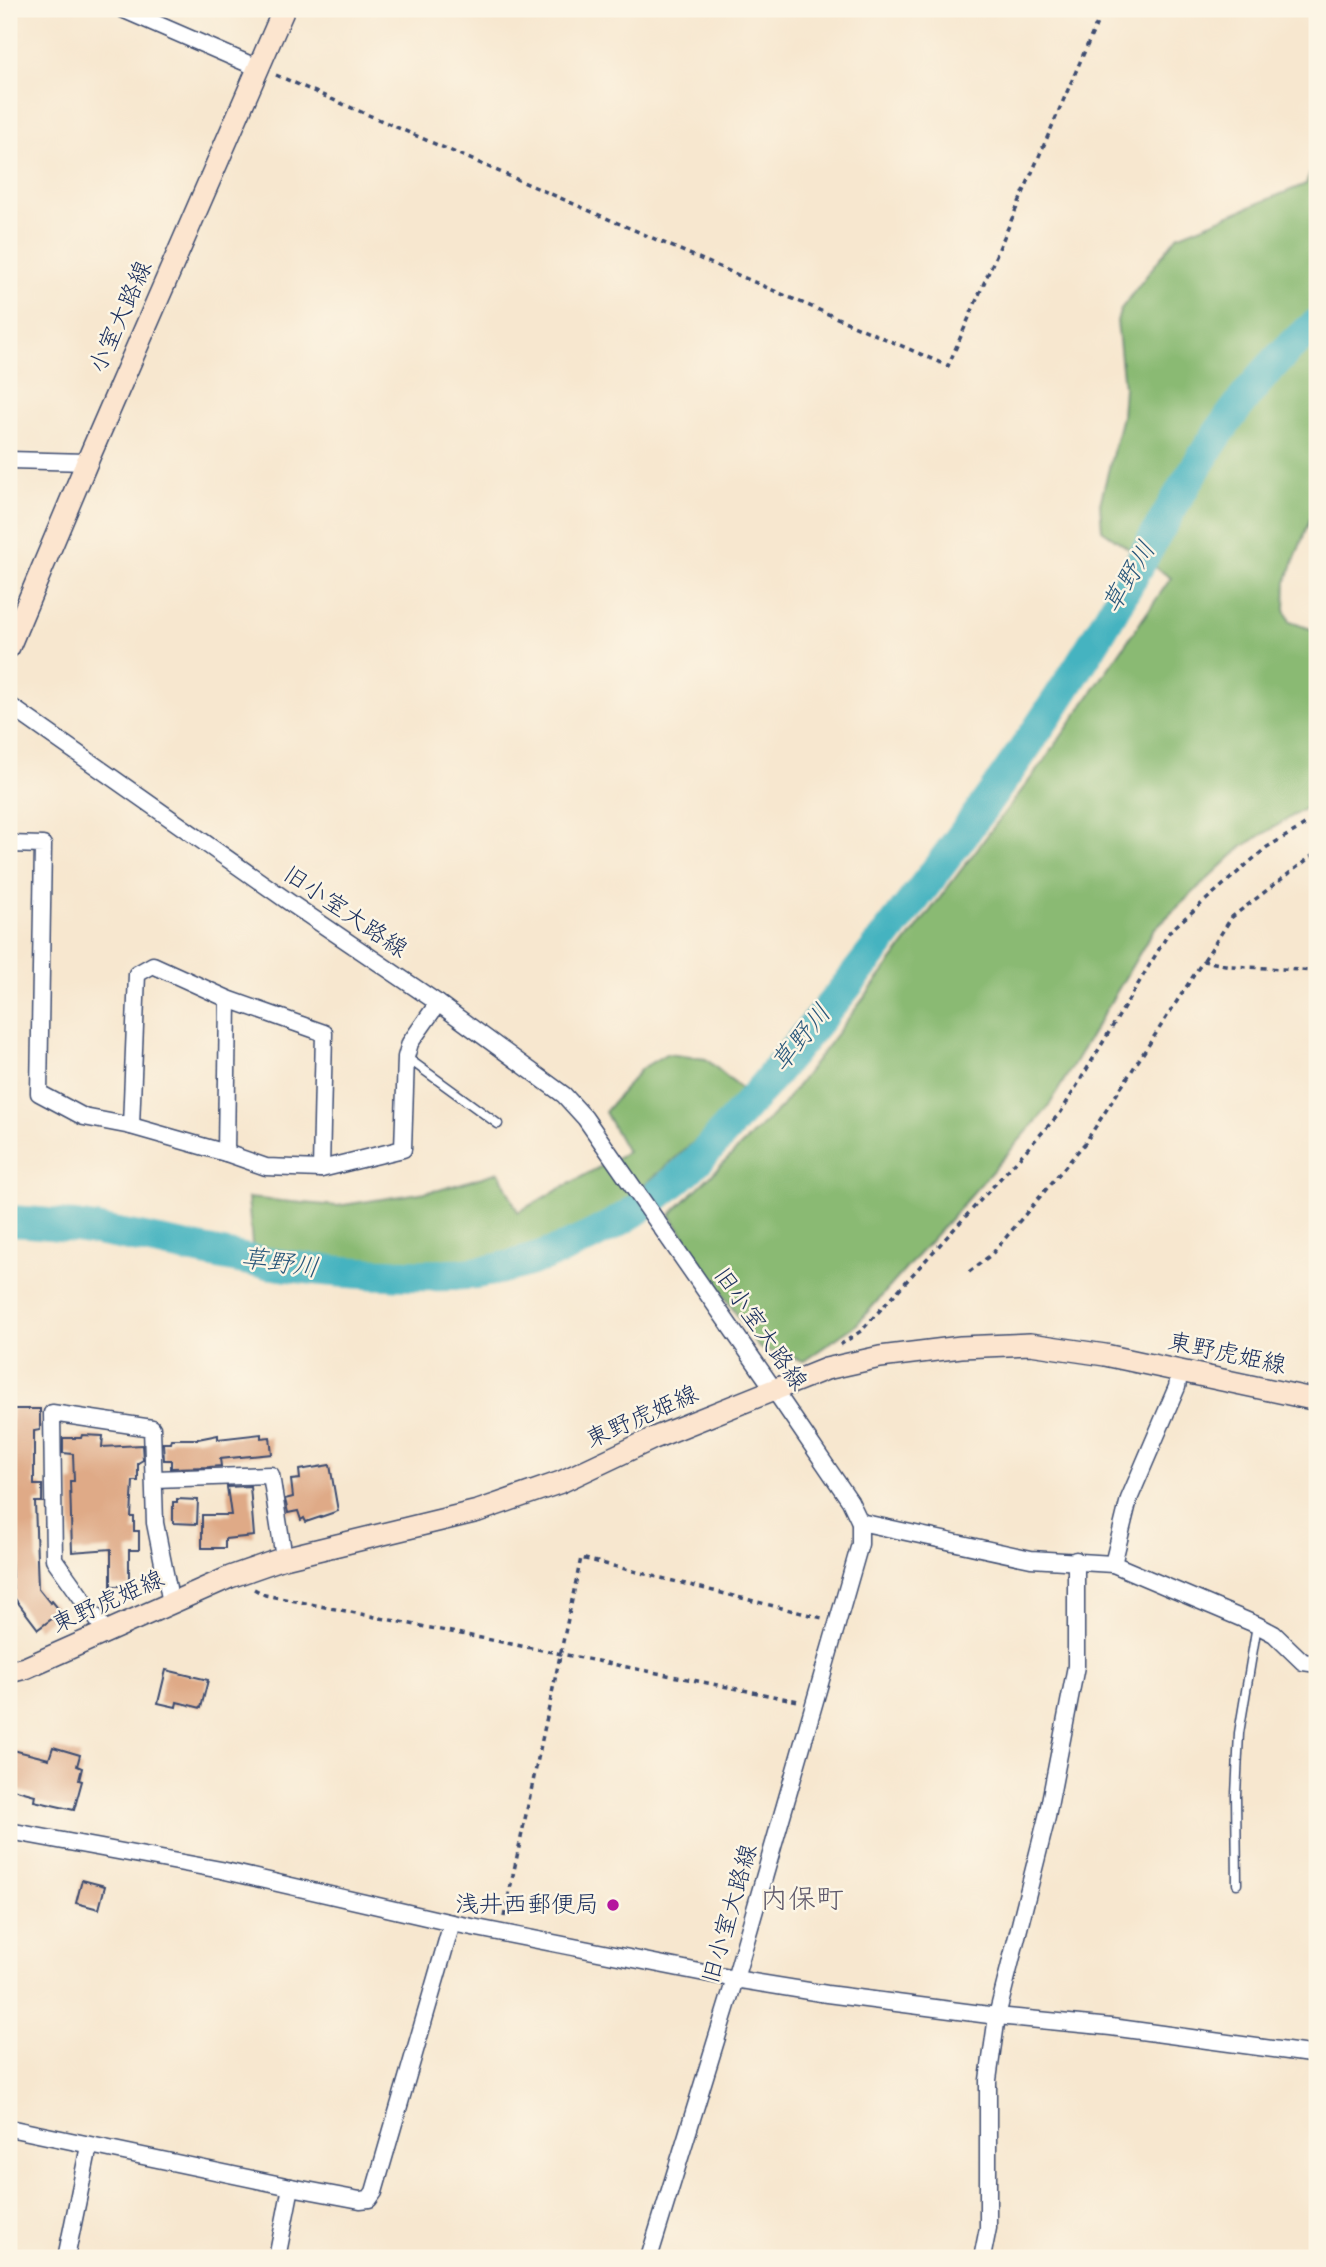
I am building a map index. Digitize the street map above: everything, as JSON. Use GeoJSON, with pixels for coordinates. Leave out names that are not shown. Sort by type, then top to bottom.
{"type":"FeatureCollection","features":[{"type":"Feature","properties":{"kind":"main road","name":"小室大路線"},"geometry":{"type":"LineString","coordinates":[[9,647],[86,462],[284,9]]}},
{"type":"Feature","properties":{"kind":"main road","name":"東野虎姫線"},"geometry":{"type":"LineString","coordinates":[[9,1672],[25,1668],[230,1577],[284,1558],[478,1511],[561,1482],[654,1438],[825,1369],[880,1357],[961,1347],[1030,1345],[1105,1355],[1317,1400]]}},
{"type":"Feature","properties":{"kind":"street"},"geometry":{"type":"LineString","coordinates":[[122,9],[258,68]]}},
{"type":"Feature","properties":{"kind":"street"},"geometry":{"type":"LineString","coordinates":[[9,460],[86,462]]}},
{"type":"Feature","properties":{"kind":"street","name":"旧小室大路線"},"geometry":{"type":"LineString","coordinates":[[9,705],[438,1003],[564,1095],[585,1118],[775,1391],[850,1502],[860,1522],[860,1544],[838,1622],[735,1979],[649,2258]]}},
{"type":"Feature","properties":{"kind":"street"},"geometry":{"type":"LineString","coordinates":[[9,844],[43,845],[40,1093],[84,1117],[131,1126],[266,1167],[321,1169],[403,1149],[405,1057],[410,1043],[438,1003]]}},
{"type":"Feature","properties":{"kind":"street"},"geometry":{"type":"LineString","coordinates":[[131,1126],[137,974],[153,965],[228,999],[324,1033],[321,1169]]}},
{"type":"Feature","properties":{"kind":"street"},"geometry":{"type":"LineString","coordinates":[[226,1153],[228,999]]}},
{"type":"Feature","properties":{"kind":"street"},"geometry":{"type":"LineString","coordinates":[[1113,1563],[1129,1499],[1177,1387],[1180,1370]]}},
{"type":"Feature","properties":{"kind":"street"},"geometry":{"type":"LineString","coordinates":[[106,1632],[54,1559],[52,1413],[152,1428],[155,1523],[171,1603]]}},
{"type":"Feature","properties":{"kind":"street"},"geometry":{"type":"LineString","coordinates":[[155,1479],[271,1475],[284,1558]]}},
{"type":"Feature","properties":{"kind":"street"},"geometry":{"type":"LineString","coordinates":[[860,1522],[1031,1559],[1113,1563],[1257,1625],[1274,1634],[1303,1662],[1317,1664]]}},
{"type":"Feature","properties":{"kind":"street"},"geometry":{"type":"LineString","coordinates":[[982,2258],[988,2228],[988,2080],[997,2016],[1047,1817],[1076,1666],[1076,1560]]}},
{"type":"Feature","properties":{"kind":"street"},"geometry":{"type":"LineString","coordinates":[[9,1831],[221,1870],[452,1923],[735,1979],[827,1994],[997,2016],[1111,2027],[1317,2055]]}},
{"type":"Feature","properties":{"kind":"street"},"geometry":{"type":"LineString","coordinates":[[9,2129],[291,2187],[360,2200],[369,2199],[374,2192],[452,1923]]}},
{"type":"Feature","properties":{"kind":"street"},"geometry":{"type":"LineString","coordinates":[[66,2258],[89,2147]]}},
{"type":"Feature","properties":{"kind":"street"},"geometry":{"type":"LineString","coordinates":[[277,2258],[291,2187]]}},
{"type":"Feature","properties":{"kind":"lane"},"geometry":{"type":"LineString","coordinates":[[405,1057],[498,1124]]}},
{"type":"Feature","properties":{"kind":"lane"},"geometry":{"type":"LineString","coordinates":[[1237,1884],[1236,1795],[1239,1733],[1257,1625]]}},
{"type":"Feature","properties":{"kind":"path"},"geometry":{"type":"LineString","coordinates":[[258,68],[948,366],[1103,9]]}},
{"type":"Feature","properties":{"kind":"path"},"geometry":{"type":"LineString","coordinates":[[839,1346],[861,1331],[1060,1112],[1170,931],[1267,847],[1317,818]]}},
{"type":"Feature","properties":{"kind":"path"},"geometry":{"type":"LineString","coordinates":[[969,1272],[992,1254],[1085,1143],[1232,917],[1317,852]]}},
{"type":"Feature","properties":{"kind":"path"},"geometry":{"type":"LineString","coordinates":[[1203,961],[1231,966],[1317,971]]}},
{"type":"Feature","properties":{"kind":"path"},"geometry":{"type":"LineString","coordinates":[[501,1933],[581,1558],[838,1622]]}},
{"type":"Feature","properties":{"kind":"path"},"geometry":{"type":"LineString","coordinates":[[230,1577],[265,1595],[814,1704]]}},
{"type":"Feature","properties":{"kind":"green space"},"geometry":{"type":"Polygon","coordinates":[[[1317,158],[1317,501],[1286,582],[1285,609],[1290,622],[1317,631],[1317,801],[1242,847],[1154,929],[1047,1109],[857,1324],[804,1361],[759,1348],[670,1215],[781,1107],[1047,757],[1171,578],[1102,530],[1100,504],[1122,416],[1124,387],[1117,321],[1121,309],[1177,236],[1306,184],[1317,158]]]}},
{"type":"Feature","properties":{"kind":"green space"},"geometry":{"type":"Polygon","coordinates":[[[666,1054],[706,1059],[748,1095],[611,1214],[507,1258],[399,1267],[253,1256],[248,1198],[337,1206],[439,1190],[499,1172],[518,1212],[627,1152],[605,1112],[641,1069],[666,1054]]]}},
{"type":"Feature","properties":{"kind":"building"},"geometry":{"type":"Polygon","coordinates":[[[12,1409],[40,1409],[40,1430],[34,1431],[34,1485],[42,1485],[42,1502],[35,1502],[38,1588],[61,1612],[38,1629],[13,1596],[9,1522],[9,1507],[12,1507],[9,1447],[12,1409]]]}},
{"type":"Feature","properties":{"kind":"building"},"geometry":{"type":"Polygon","coordinates":[[[261,1434],[261,1438],[270,1437],[272,1454],[220,1459],[221,1466],[209,1467],[171,1468],[171,1460],[164,1460],[163,1443],[170,1443],[171,1439],[198,1439],[218,1435],[218,1439],[261,1434]]]}},
{"type":"Feature","properties":{"kind":"building"},"geometry":{"type":"Polygon","coordinates":[[[82,1435],[103,1436],[102,1447],[142,1445],[143,1460],[138,1463],[138,1481],[133,1481],[131,1517],[134,1517],[134,1531],[139,1531],[139,1550],[129,1550],[129,1586],[111,1586],[111,1549],[72,1552],[70,1481],[74,1481],[73,1454],[63,1453],[63,1438],[81,1438],[82,1435]]]}},
{"type":"Feature","properties":{"kind":"building"},"geometry":{"type":"Polygon","coordinates":[[[330,1465],[338,1511],[306,1522],[304,1518],[301,1520],[298,1511],[288,1513],[285,1499],[293,1497],[291,1480],[300,1479],[299,1470],[330,1465]]]}},
{"type":"Feature","properties":{"kind":"building"},"geometry":{"type":"Polygon","coordinates":[[[250,1486],[254,1536],[225,1539],[225,1548],[202,1548],[202,1515],[231,1515],[227,1487],[250,1486]]]}},
{"type":"Feature","properties":{"kind":"building"},"geometry":{"type":"Polygon","coordinates":[[[177,1499],[198,1500],[197,1524],[173,1523],[173,1502],[177,1502],[177,1499]]]}},
{"type":"Feature","properties":{"kind":"building"},"geometry":{"type":"Polygon","coordinates":[[[166,1670],[208,1680],[201,1708],[177,1702],[176,1707],[158,1703],[166,1670]]]}},
{"type":"Feature","properties":{"kind":"building"},"geometry":{"type":"Polygon","coordinates":[[[53,1747],[80,1755],[77,1766],[82,1768],[79,1780],[82,1781],[74,1810],[34,1801],[35,1795],[9,1788],[9,1749],[49,1759],[53,1747]]]}},
{"type":"Feature","properties":{"kind":"building"},"geometry":{"type":"Polygon","coordinates":[[[82,1880],[105,1886],[99,1909],[76,1903],[82,1880]]]}},
{"type":"Feature","properties":{"kind":"waterway","name":"草野川"},"geometry":{"type":"LineString","coordinates":[[9,1221],[71,1226],[287,1266],[353,1273],[440,1275],[493,1270],[542,1257],[589,1237],[634,1212],[675,1181],[713,1144],[845,988],[912,902],[1040,726],[1099,634],[1195,468],[1222,428],[1251,389],[1283,354],[1317,324]]}},
{"type":"Feature","properties":{"kind":"place","name":"浅井西郵便局"},"geometry":{"type":"Point","coordinates":[613,1905]}},
{"type":"Feature","properties":{"kind":"district","name":"内保町"},"geometry":{"type":"Point","coordinates":[802,1899]}}]}
